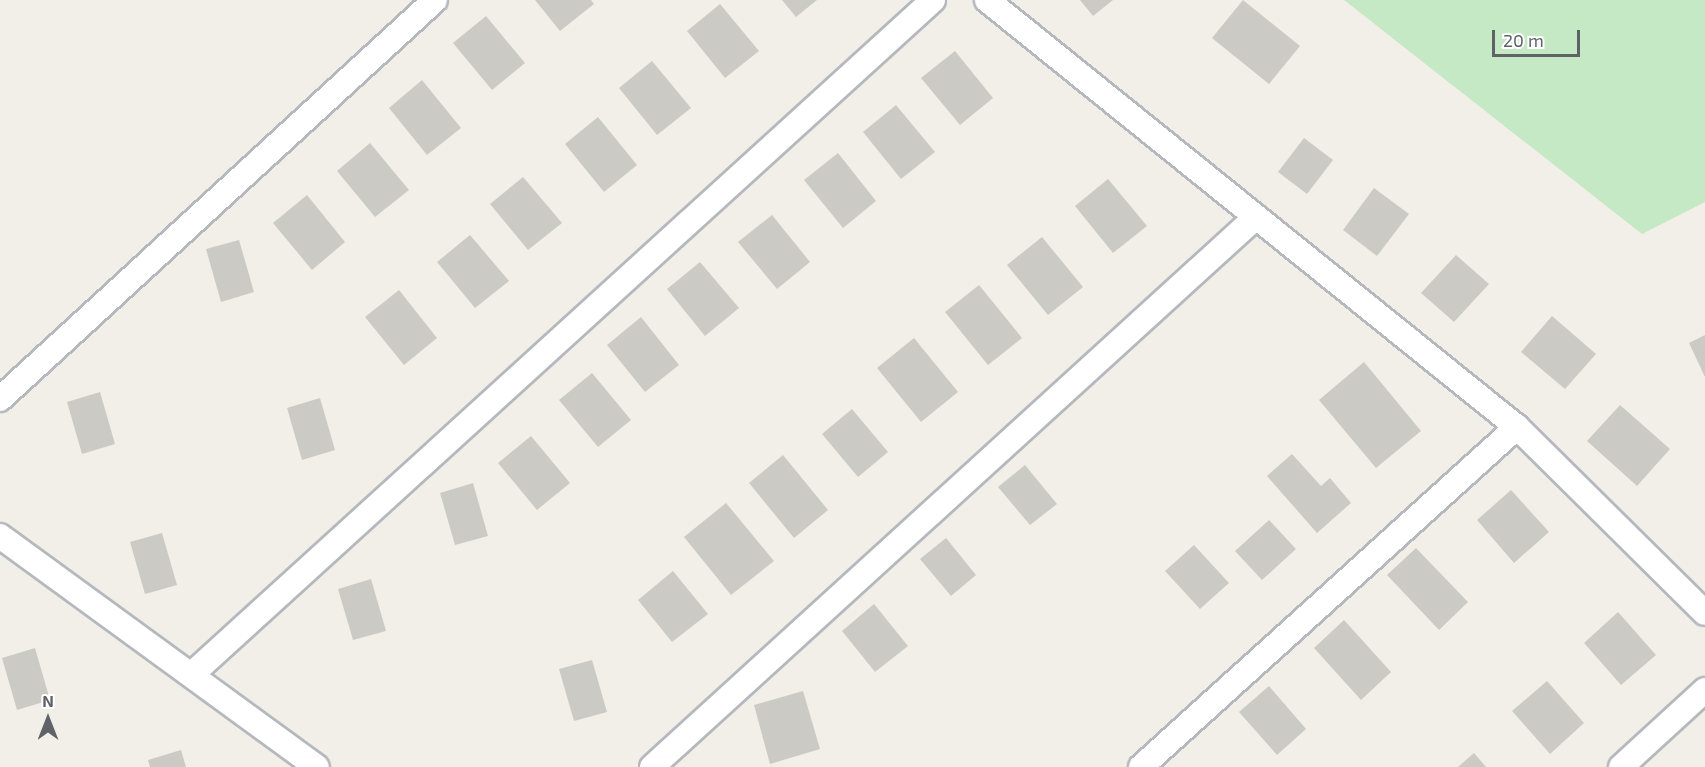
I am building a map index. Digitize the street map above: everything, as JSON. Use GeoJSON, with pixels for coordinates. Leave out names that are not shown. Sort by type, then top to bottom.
{"type":"FeatureCollection","features":[{"type":"Feature","properties":{"kind":"street"},"geometry":{"type":"LineString","coordinates":[[0,399],[435,0]]}},
{"type":"Feature","properties":{"kind":"street"},"geometry":{"type":"LineString","coordinates":[[191,675],[933,0]]}},
{"type":"Feature","properties":{"kind":"street"},"geometry":{"type":"LineString","coordinates":[[987,0],[1517,427],[1705,613]]}},
{"type":"Feature","properties":{"kind":"street"},"geometry":{"type":"LineString","coordinates":[[652,767],[1256,217]]}},
{"type":"Feature","properties":{"kind":"street"},"geometry":{"type":"LineString","coordinates":[[1141,767],[1517,427]]}},
{"type":"Feature","properties":{"kind":"street"},"geometry":{"type":"LineString","coordinates":[[0,536],[317,767]]}},
{"type":"Feature","properties":{"kind":"street"},"geometry":{"type":"LineString","coordinates":[[1621,767],[1705,690]]}},
{"type":"Feature","properties":{"kind":"green space"},"geometry":{"type":"Polygon","coordinates":[[[1344,0],[1705,0],[1705,202],[1642,234],[1344,0]]]}},
{"type":"Feature","properties":{"kind":"building"},"geometry":{"type":"Polygon","coordinates":[[[535,0],[591,0],[594,4],[560,31],[535,0]]]}},
{"type":"Feature","properties":{"kind":"building"},"geometry":{"type":"Polygon","coordinates":[[[782,0],[817,0],[796,17],[782,0]]]}},
{"type":"Feature","properties":{"kind":"building"},"geometry":{"type":"Polygon","coordinates":[[[1080,0],[1113,0],[1093,16],[1080,0]]]}},
{"type":"Feature","properties":{"kind":"building"},"geometry":{"type":"Polygon","coordinates":[[[1243,0],[1300,46],[1269,84],[1212,38],[1243,0]]]}},
{"type":"Feature","properties":{"kind":"building"},"geometry":{"type":"Polygon","coordinates":[[[720,4],[759,51],[725,78],[687,31],[720,4]]]}},
{"type":"Feature","properties":{"kind":"building"},"geometry":{"type":"Polygon","coordinates":[[[486,16],[525,63],[492,90],[453,43],[486,16]]]}},
{"type":"Feature","properties":{"kind":"building"},"geometry":{"type":"Polygon","coordinates":[[[955,51],[993,98],[960,125],[921,78],[955,51]]]}},
{"type":"Feature","properties":{"kind":"building"},"geometry":{"type":"Polygon","coordinates":[[[652,61],[691,108],[657,135],[619,88],[652,61]]]}},
{"type":"Feature","properties":{"kind":"building"},"geometry":{"type":"Polygon","coordinates":[[[422,80],[461,128],[427,155],[389,108],[422,80]]]}},
{"type":"Feature","properties":{"kind":"building"},"geometry":{"type":"Polygon","coordinates":[[[896,105],[935,152],[901,179],[863,132],[896,105]]]}},
{"type":"Feature","properties":{"kind":"building"},"geometry":{"type":"Polygon","coordinates":[[[598,117],[637,165],[604,192],[565,144],[598,117]]]}},
{"type":"Feature","properties":{"kind":"building"},"geometry":{"type":"Polygon","coordinates":[[[1304,138],[1333,160],[1307,194],[1278,172],[1304,138]]]}},
{"type":"Feature","properties":{"kind":"building"},"geometry":{"type":"Polygon","coordinates":[[[370,143],[409,190],[375,217],[337,171],[370,143]]]}},
{"type":"Feature","properties":{"kind":"building"},"geometry":{"type":"Polygon","coordinates":[[[838,153],[876,201],[843,228],[804,180],[838,153]]]}},
{"type":"Feature","properties":{"kind":"building"},"geometry":{"type":"Polygon","coordinates":[[[523,177],[562,223],[528,250],[490,204],[523,177]]]}},
{"type":"Feature","properties":{"kind":"building"},"geometry":{"type":"Polygon","coordinates":[[[1108,179],[1147,226],[1113,253],[1075,206],[1108,179]]]}},
{"type":"Feature","properties":{"kind":"building"},"geometry":{"type":"Polygon","coordinates":[[[1374,188],[1409,214],[1377,256],[1343,230],[1374,188]]]}},
{"type":"Feature","properties":{"kind":"building"},"geometry":{"type":"Polygon","coordinates":[[[307,195],[345,242],[312,270],[273,223],[307,195]]]}},
{"type":"Feature","properties":{"kind":"building"},"geometry":{"type":"Polygon","coordinates":[[[772,215],[810,262],[777,289],[738,242],[772,215]]]}},
{"type":"Feature","properties":{"kind":"building"},"geometry":{"type":"Polygon","coordinates":[[[470,235],[509,281],[475,308],[437,262],[470,235]]]}},
{"type":"Feature","properties":{"kind":"building"},"geometry":{"type":"Polygon","coordinates":[[[1042,237],[1083,287],[1048,315],[1007,265],[1042,237]]]}},
{"type":"Feature","properties":{"kind":"building"},"geometry":{"type":"Polygon","coordinates":[[[239,240],[254,292],[221,302],[206,249],[239,240]]]}},
{"type":"Feature","properties":{"kind":"building"},"geometry":{"type":"Polygon","coordinates":[[[1456,255],[1489,284],[1454,322],[1421,293],[1456,255]]]}},
{"type":"Feature","properties":{"kind":"building"},"geometry":{"type":"Polygon","coordinates":[[[700,262],[739,308],[705,336],[667,289],[700,262]]]}},
{"type":"Feature","properties":{"kind":"building"},"geometry":{"type":"Polygon","coordinates":[[[979,285],[1022,338],[988,365],[945,312],[979,285]]]}},
{"type":"Feature","properties":{"kind":"building"},"geometry":{"type":"Polygon","coordinates":[[[399,290],[437,338],[404,365],[365,317],[399,290]]]}},
{"type":"Feature","properties":{"kind":"building"},"geometry":{"type":"Polygon","coordinates":[[[1552,316],[1596,354],[1565,389],[1521,352],[1552,316]]]}},
{"type":"Feature","properties":{"kind":"building"},"geometry":{"type":"Polygon","coordinates":[[[641,317],[679,365],[645,392],[607,345],[641,317]]]}},
{"type":"Feature","properties":{"kind":"building"},"geometry":{"type":"Polygon","coordinates":[[[1705,335],[1705,377],[1689,343],[1705,335]]]}},
{"type":"Feature","properties":{"kind":"building"},"geometry":{"type":"Polygon","coordinates":[[[914,338],[958,392],[921,422],[877,368],[914,338]]]}},
{"type":"Feature","properties":{"kind":"building"},"geometry":{"type":"Polygon","coordinates":[[[1364,362],[1421,431],[1376,468],[1319,400],[1364,362]]]}},
{"type":"Feature","properties":{"kind":"building"},"geometry":{"type":"Polygon","coordinates":[[[592,373],[631,420],[598,447],[559,400],[592,373]]]}},
{"type":"Feature","properties":{"kind":"building"},"geometry":{"type":"Polygon","coordinates":[[[100,392],[115,444],[82,454],[67,402],[100,392]]]}},
{"type":"Feature","properties":{"kind":"building"},"geometry":{"type":"Polygon","coordinates":[[[320,398],[335,450],[302,460],[287,408],[320,398]]]}},
{"type":"Feature","properties":{"kind":"building"},"geometry":{"type":"Polygon","coordinates":[[[1620,405],[1670,449],[1637,486],[1587,441],[1620,405]]]}},
{"type":"Feature","properties":{"kind":"building"},"geometry":{"type":"Polygon","coordinates":[[[852,409],[888,452],[858,477],[822,434],[852,409]]]}},
{"type":"Feature","properties":{"kind":"building"},"geometry":{"type":"Polygon","coordinates":[[[531,436],[570,483],[537,510],[498,463],[531,436]]]}},
{"type":"Feature","properties":{"kind":"building"},"geometry":{"type":"Polygon","coordinates":[[[1292,454],[1321,486],[1330,478],[1351,503],[1317,533],[1267,476],[1292,454]]]}},
{"type":"Feature","properties":{"kind":"building"},"geometry":{"type":"Polygon","coordinates":[[[783,455],[828,510],[794,538],[749,483],[783,455]]]}},
{"type":"Feature","properties":{"kind":"building"},"geometry":{"type":"Polygon","coordinates":[[[1025,465],[1057,504],[1030,525],[998,487],[1025,465]]]}},
{"type":"Feature","properties":{"kind":"building"},"geometry":{"type":"Polygon","coordinates":[[[473,483],[488,536],[455,545],[440,493],[473,483]]]}},
{"type":"Feature","properties":{"kind":"building"},"geometry":{"type":"Polygon","coordinates":[[[1511,490],[1549,532],[1514,563],[1477,520],[1511,490]]]}},
{"type":"Feature","properties":{"kind":"building"},"geometry":{"type":"Polygon","coordinates":[[[726,503],[774,561],[731,595],[684,537],[726,503]]]}},
{"type":"Feature","properties":{"kind":"building"},"geometry":{"type":"Polygon","coordinates":[[[1269,520],[1296,549],[1262,580],[1235,551],[1269,520]]]}},
{"type":"Feature","properties":{"kind":"building"},"geometry":{"type":"Polygon","coordinates":[[[162,533],[177,585],[145,594],[130,542],[162,533]]]}},
{"type":"Feature","properties":{"kind":"building"},"geometry":{"type":"Polygon","coordinates":[[[946,538],[976,575],[951,596],[920,559],[946,538]]]}},
{"type":"Feature","properties":{"kind":"building"},"geometry":{"type":"Polygon","coordinates":[[[1194,545],[1229,583],[1200,609],[1165,571],[1194,545]]]}},
{"type":"Feature","properties":{"kind":"building"},"geometry":{"type":"Polygon","coordinates":[[[1416,548],[1468,602],[1439,630],[1387,575],[1416,548]]]}},
{"type":"Feature","properties":{"kind":"building"},"geometry":{"type":"Polygon","coordinates":[[[673,571],[708,614],[672,642],[638,600],[673,571]]]}},
{"type":"Feature","properties":{"kind":"building"},"geometry":{"type":"Polygon","coordinates":[[[371,579],[386,631],[353,640],[338,589],[371,579]]]}},
{"type":"Feature","properties":{"kind":"building"},"geometry":{"type":"Polygon","coordinates":[[[874,604],[908,646],[875,672],[842,631],[874,604]]]}},
{"type":"Feature","properties":{"kind":"building"},"geometry":{"type":"Polygon","coordinates":[[[1618,612],[1656,655],[1621,685],[1584,643],[1618,612]]]}},
{"type":"Feature","properties":{"kind":"building"},"geometry":{"type":"Polygon","coordinates":[[[1344,620],[1391,672],[1361,700],[1314,648],[1344,620]]]}},
{"type":"Feature","properties":{"kind":"building"},"geometry":{"type":"Polygon","coordinates":[[[35,648],[50,700],[17,710],[2,658],[35,648]]]}},
{"type":"Feature","properties":{"kind":"building"},"geometry":{"type":"Polygon","coordinates":[[[592,660],[607,712],[574,721],[559,669],[592,660]]]}},
{"type":"Feature","properties":{"kind":"building"},"geometry":{"type":"Polygon","coordinates":[[[1547,681],[1584,723],[1550,754],[1512,711],[1547,681]]]}},
{"type":"Feature","properties":{"kind":"building"},"geometry":{"type":"Polygon","coordinates":[[[1269,686],[1306,729],[1277,755],[1239,712],[1269,686]]]}},
{"type":"Feature","properties":{"kind":"building"},"geometry":{"type":"Polygon","coordinates":[[[803,691],[820,749],[770,764],[754,705],[803,691]]]}},
{"type":"Feature","properties":{"kind":"building"},"geometry":{"type":"Polygon","coordinates":[[[181,750],[186,767],[150,767],[148,760],[181,750]]]}},
{"type":"Feature","properties":{"kind":"building"},"geometry":{"type":"Polygon","coordinates":[[[1474,753],[1486,767],[1458,767],[1474,753]]]}}]}
